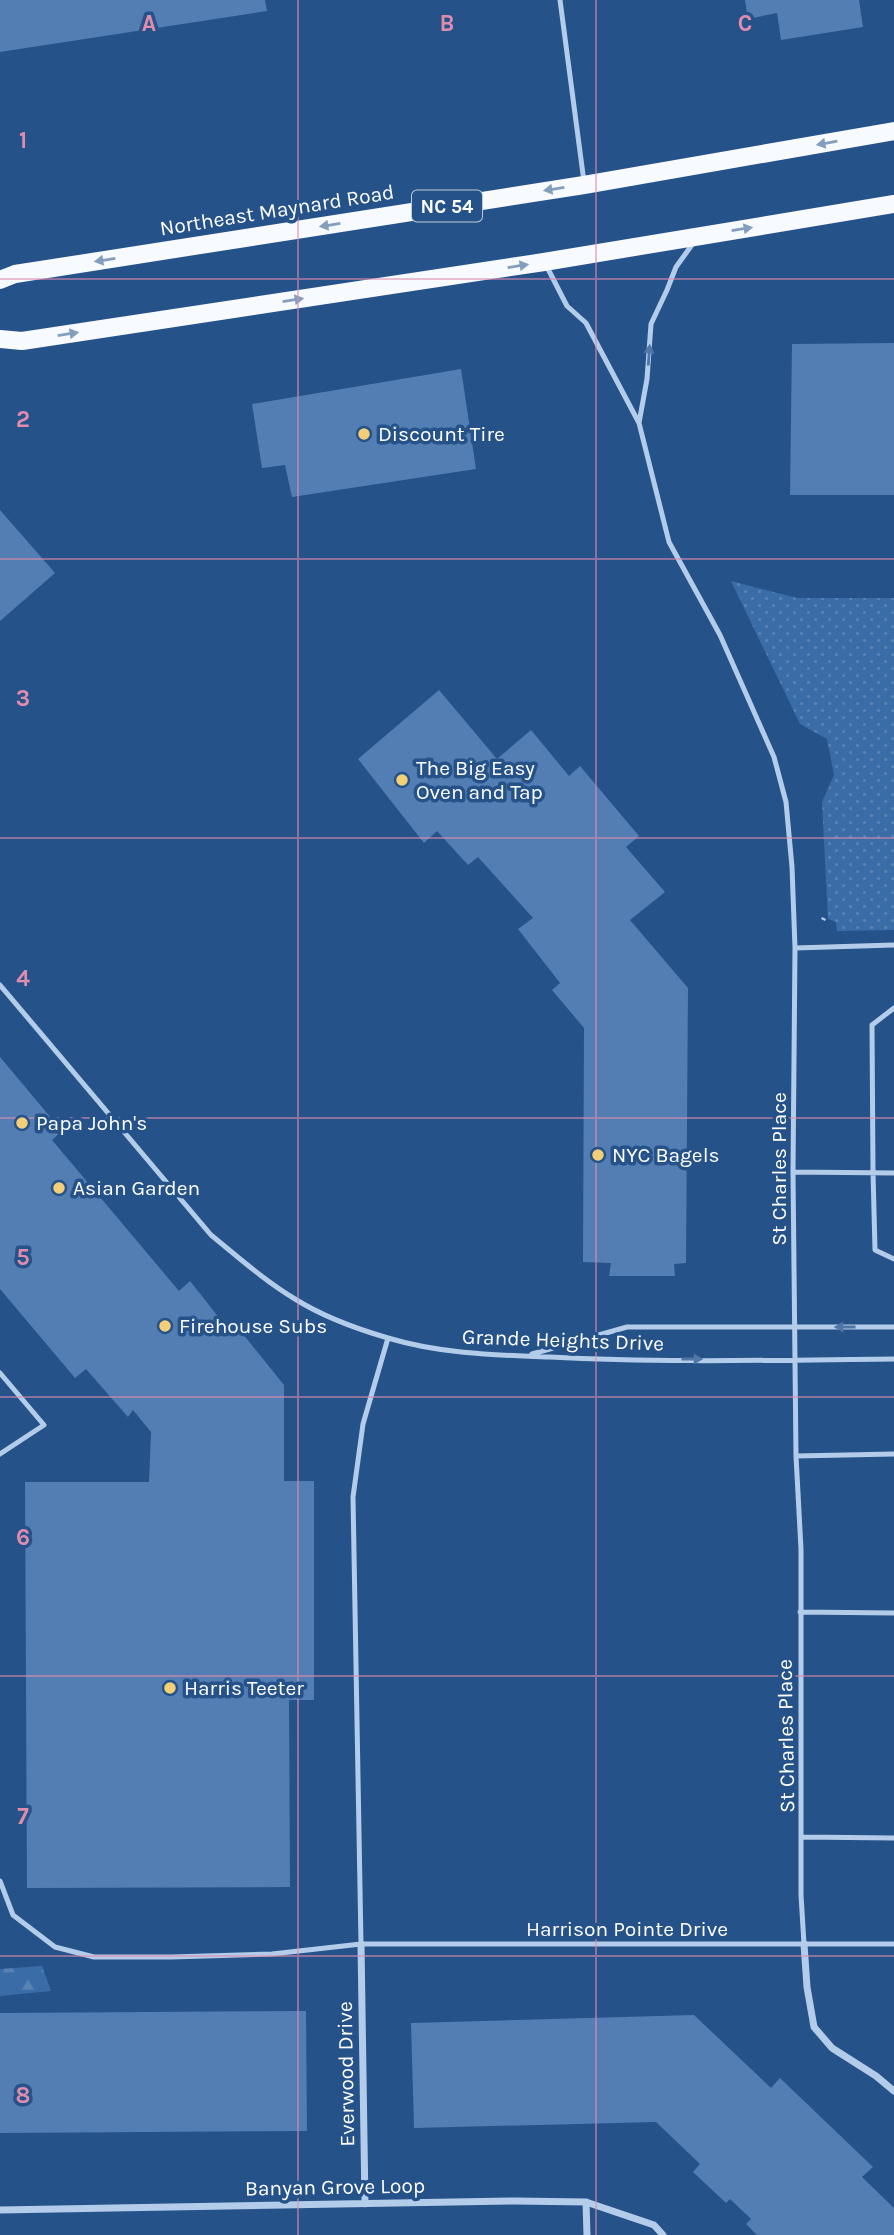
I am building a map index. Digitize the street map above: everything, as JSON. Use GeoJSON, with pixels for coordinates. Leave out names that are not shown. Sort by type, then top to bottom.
{"type":"FeatureCollection","features":[{"type":"Feature","properties":{"kind":"main road","name":"Northeast Maynard Road"},"geometry":{"type":"LineString","coordinates":[[0,280],[15,274],[584,185],[894,131]]}},
{"type":"Feature","properties":{"kind":"main road"},"geometry":{"type":"LineString","coordinates":[[0,339],[22,341],[544,262],[894,204]]}},
{"type":"Feature","properties":{"kind":"street","name":"Everwood Drive"},"geometry":{"type":"LineString","coordinates":[[361,1944],[365,2204]]}},
{"type":"Feature","properties":{"kind":"street"},"geometry":{"type":"LineString","coordinates":[[804,1944],[807,1987],[814,2027],[832,2048],[894,2091]]}},
{"type":"Feature","properties":{"kind":"street"},"geometry":{"type":"LineString","coordinates":[[586,2202],[587,2235]]}},
{"type":"Feature","properties":{"kind":"street","name":"Banyan Grove Loop"},"geometry":{"type":"LineString","coordinates":[[0,2210],[586,2202],[654,2225],[663,2235]]}},
{"type":"Feature","properties":{"kind":"lane"},"geometry":{"type":"LineString","coordinates":[[560,0],[584,185]]}},
{"type":"Feature","properties":{"kind":"lane","name":"St Charles Place"},"geometry":{"type":"LineString","coordinates":[[639,422],[647,379],[650,324],[676,267],[698,237]]}},
{"type":"Feature","properties":{"kind":"lane","name":"St Charles Place"},"geometry":{"type":"LineString","coordinates":[[544,262],[567,306],[586,323],[639,422],[669,542],[720,635],[774,757],[786,802],[795,947],[793,1172],[796,1456],[801,1549],[801,1895],[804,1944]]}},
{"type":"Feature","properties":{"kind":"lane"},"geometry":{"type":"LineString","coordinates":[[795,947],[894,945]]}},
{"type":"Feature","properties":{"kind":"lane","name":"Grande Heights Drive"},"geometry":{"type":"LineString","coordinates":[[0,985],[211,1235],[296,1300],[334,1318],[388,1338],[451,1352],[592,1359],[894,1359]]}},
{"type":"Feature","properties":{"kind":"lane"},"geometry":{"type":"LineString","coordinates":[[894,1009],[872,1025],[875,1250],[894,1259]]}},
{"type":"Feature","properties":{"kind":"lane"},"geometry":{"type":"LineString","coordinates":[[793,1172],[894,1172]]}},
{"type":"Feature","properties":{"kind":"lane","name":"Grande Heights Drive"},"geometry":{"type":"LineString","coordinates":[[526,1356],[627,1327],[894,1327]]}},
{"type":"Feature","properties":{"kind":"lane"},"geometry":{"type":"LineString","coordinates":[[361,1944],[353,1497],[363,1424],[388,1338]]}},
{"type":"Feature","properties":{"kind":"lane"},"geometry":{"type":"LineString","coordinates":[[0,1373],[44,1425],[0,1454]]}},
{"type":"Feature","properties":{"kind":"lane"},"geometry":{"type":"LineString","coordinates":[[796,1456],[894,1454]]}},
{"type":"Feature","properties":{"kind":"lane"},"geometry":{"type":"LineString","coordinates":[[800,1612],[894,1613]]}},
{"type":"Feature","properties":{"kind":"lane"},"geometry":{"type":"LineString","coordinates":[[803,1837],[894,1838]]}},
{"type":"Feature","properties":{"kind":"lane","name":"Harrison Pointe Drive"},"geometry":{"type":"LineString","coordinates":[[0,1881],[13,1915],[55,1947],[94,1957],[272,1954],[361,1944],[894,1944]]}},
{"type":"Feature","properties":{"kind":"green space"},"geometry":{"type":"Polygon","coordinates":[[[731,581],[797,598],[894,598],[894,930],[837,931],[836,922],[828,919],[822,802],[834,775],[827,739],[800,724],[731,581]]]}},
{"type":"Feature","properties":{"kind":"green space"},"geometry":{"type":"Polygon","coordinates":[[[42,1966],[51,1991],[0,1996],[0,1969],[42,1966]]]}},
{"type":"Feature","properties":{"kind":"building"},"geometry":{"type":"Polygon","coordinates":[[[0,0],[265,0],[267,11],[0,52],[0,0]]]}},
{"type":"Feature","properties":{"kind":"building"},"geometry":{"type":"Polygon","coordinates":[[[745,0],[859,0],[863,27],[781,40],[777,13],[748,19],[745,0]]]}},
{"type":"Feature","properties":{"kind":"building"},"geometry":{"type":"Polygon","coordinates":[[[894,343],[894,495],[790,495],[792,344],[894,343]]]}},
{"type":"Feature","properties":{"kind":"building","name":"Discount Tire"},"geometry":{"type":"Polygon","coordinates":[[[461,369],[476,469],[292,497],[285,465],[262,468],[252,404],[461,369]]]}},
{"type":"Feature","properties":{"kind":"building"},"geometry":{"type":"Polygon","coordinates":[[[0,510],[55,573],[0,621],[0,510]]]}},
{"type":"Feature","properties":{"kind":"building"},"geometry":{"type":"Polygon","coordinates":[[[439,690],[497,759],[531,730],[569,776],[580,766],[639,836],[626,847],[665,892],[630,920],[688,988],[686,1263],[674,1264],[675,1276],[609,1276],[611,1263],[583,1262],[584,1028],[552,990],[560,983],[518,929],[533,918],[478,857],[468,865],[437,831],[424,843],[358,759],[439,690]]]}},
{"type":"Feature","properties":{"kind":"building","name":"Harris Teeter"},"geometry":{"type":"Polygon","coordinates":[[[0,1057],[62,1131],[52,1140],[179,1291],[190,1281],[228,1329],[234,1323],[284,1385],[284,1481],[314,1481],[314,1700],[289,1700],[290,1887],[27,1888],[25,1482],[149,1482],[151,1432],[133,1410],[128,1417],[86,1369],[75,1378],[0,1289],[0,1057]]]}},
{"type":"Feature","properties":{"kind":"building"},"geometry":{"type":"Polygon","coordinates":[[[306,2011],[307,2131],[0,2133],[0,2013],[306,2011]]]}},
{"type":"Feature","properties":{"kind":"building"},"geometry":{"type":"Polygon","coordinates":[[[694,2015],[771,2088],[780,2078],[873,2167],[862,2177],[894,2208],[894,2235],[757,2235],[746,2224],[751,2219],[730,2199],[726,2203],[693,2172],[700,2164],[656,2122],[414,2128],[411,2023],[694,2015]]]}},
{"type":"Feature","properties":{"kind":"place","name":"Discount Tire"},"geometry":{"type":"Point","coordinates":[364,434]}},
{"type":"Feature","properties":{"kind":"place","name":"The Big Easy Oven and Tap"},"geometry":{"type":"Point","coordinates":[402,780]}},
{"type":"Feature","properties":{"kind":"place","name":"Papa John's"},"geometry":{"type":"Point","coordinates":[22,1123]}},
{"type":"Feature","properties":{"kind":"place","name":"NYC Bagels"},"geometry":{"type":"Point","coordinates":[598,1155]}},
{"type":"Feature","properties":{"kind":"place","name":"Asian Garden"},"geometry":{"type":"Point","coordinates":[59,1188]}},
{"type":"Feature","properties":{"kind":"place","name":"Firehouse Subs"},"geometry":{"type":"Point","coordinates":[165,1326]}},
{"type":"Feature","properties":{"kind":"place","name":"Harris Teeter"},"geometry":{"type":"Point","coordinates":[170,1688]}}]}
